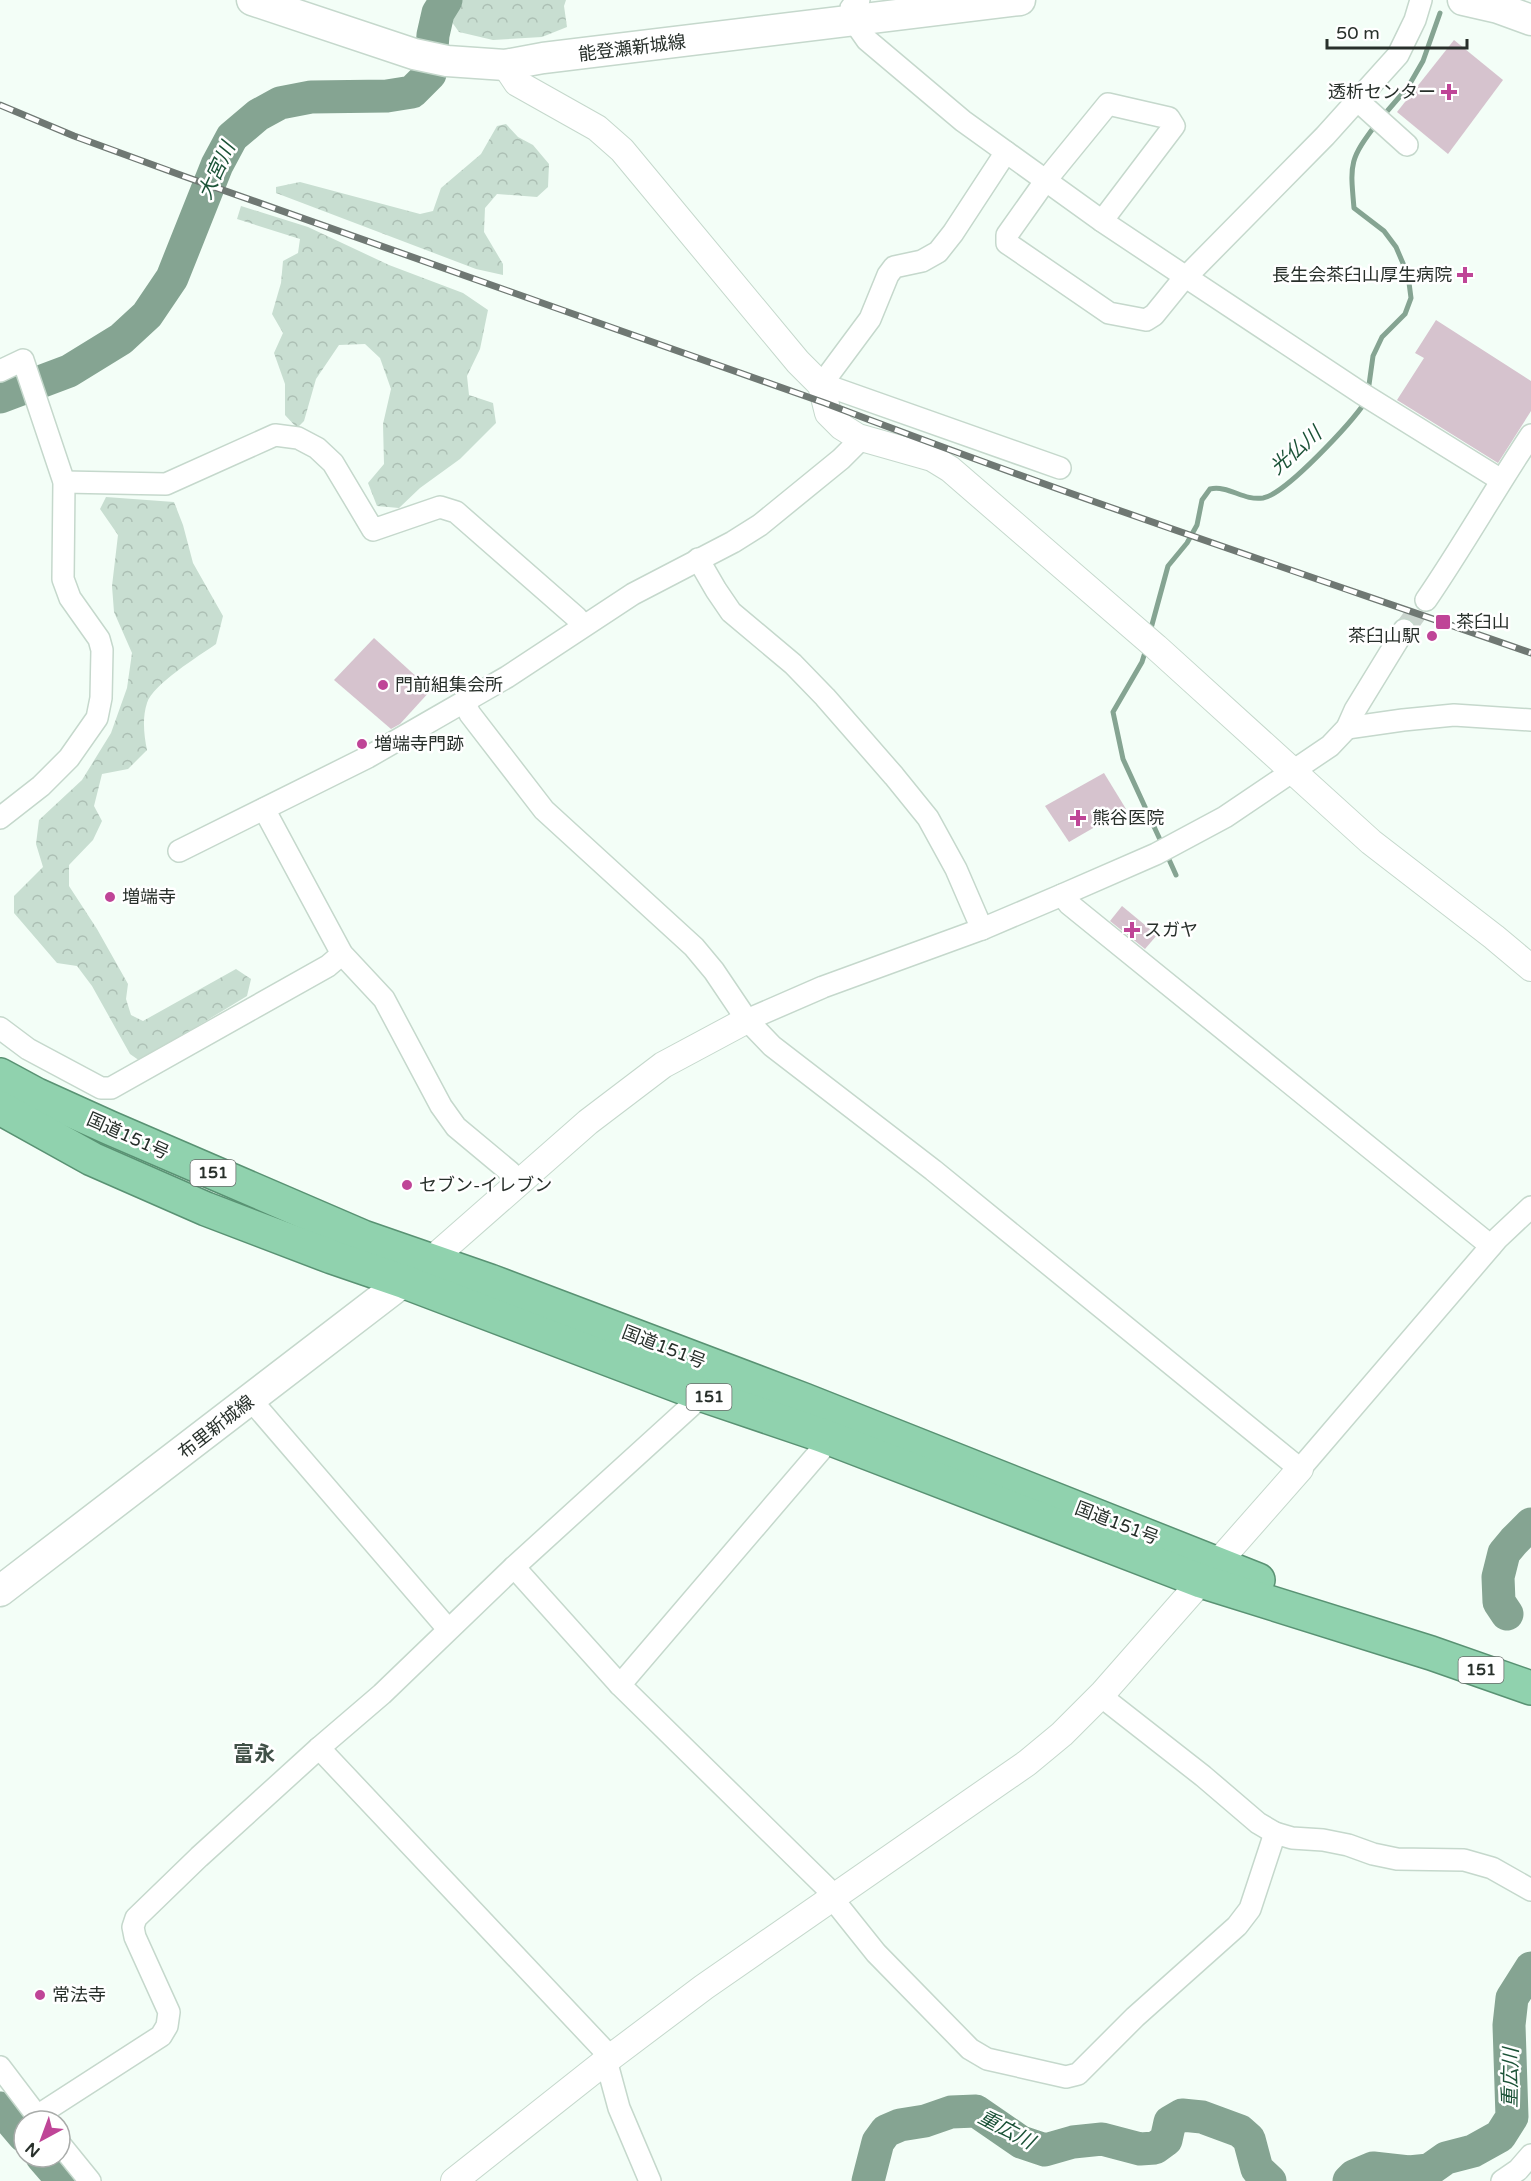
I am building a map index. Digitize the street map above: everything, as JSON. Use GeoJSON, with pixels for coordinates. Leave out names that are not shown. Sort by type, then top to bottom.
{"type":"FeatureCollection","features":[{"type":"Feature","properties":{"kind":"highway","name":"国道151号"},"geometry":{"type":"LineString","coordinates":[[0,1075],[37,1095],[363,1237],[804,1400],[1209,1572]]}},
{"type":"Feature","properties":{"kind":"highway","name":"国道151号"},"geometry":{"type":"LineString","coordinates":[[0,1108],[92,1159],[206,1209],[332,1257],[405,1282],[703,1395],[1209,1572],[1531,1688]]}},
{"type":"Feature","properties":{"kind":"main road","name":"能登瀬新城線"},"geometry":{"type":"LineString","coordinates":[[252,0],[414,54],[447,61],[505,65],[856,10],[1020,0]]}},
{"type":"Feature","properties":{"kind":"main road"},"geometry":{"type":"LineString","coordinates":[[1463,0],[1498,4],[1531,20]]}},
{"type":"Feature","properties":{"kind":"main road","name":"布里新城線"},"geometry":{"type":"LineString","coordinates":[[0,1591],[405,1282],[430,1260]]}},
{"type":"Feature","properties":{"kind":"street"},"geometry":{"type":"LineString","coordinates":[[1102,221],[1174,126],[1169,118],[1108,104],[1046,180],[1007,235],[1007,243],[1109,312],[1146,320],[1154,315],[1186,277],[1325,136],[1364,107],[1398,55],[1415,20],[1421,0]]}},
{"type":"Feature","properties":{"kind":"street"},"geometry":{"type":"LineString","coordinates":[[856,10],[867,40],[963,121],[1102,221],[1366,396],[1501,480]]}},
{"type":"Feature","properties":{"kind":"street"},"geometry":{"type":"LineString","coordinates":[[505,65],[517,83],[597,128],[622,150],[798,362],[821,385],[828,413],[842,427],[858,437],[932,459],[950,469],[1150,642],[1371,842],[1531,968]]}},
{"type":"Feature","properties":{"kind":"street"},"geometry":{"type":"LineString","coordinates":[[1364,107],[1407,145]]}},
{"type":"Feature","properties":{"kind":"street"},"geometry":{"type":"LineString","coordinates":[[821,385],[870,319],[888,275],[894,267],[922,261],[938,252],[1006,152]]}},
{"type":"Feature","properties":{"kind":"street"},"geometry":{"type":"LineString","coordinates":[[0,370],[22,360],[25,365],[64,482],[63,579],[70,598],[99,639],[102,650],[101,699],[97,718],[69,758],[41,786],[0,818]]}},
{"type":"Feature","properties":{"kind":"street"},"geometry":{"type":"LineString","coordinates":[[821,385],[1060,468]]}},
{"type":"Feature","properties":{"kind":"street"},"geometry":{"type":"LineString","coordinates":[[64,482],[166,484],[275,435],[298,438],[317,448],[333,463],[373,530],[440,507],[456,512],[576,617],[583,626]]}},
{"type":"Feature","properties":{"kind":"street"},"geometry":{"type":"LineString","coordinates":[[1426,600],[1455,558],[1501,480],[1531,435]]}},
{"type":"Feature","properties":{"kind":"street"},"geometry":{"type":"LineString","coordinates":[[179,851],[368,756],[507,677],[633,594],[760,525],[841,459],[855,445],[858,437]]}},
{"type":"Feature","properties":{"kind":"street"},"geometry":{"type":"LineString","coordinates":[[699,559],[731,612],[793,664],[825,697],[928,818],[956,869],[982,929]]}},
{"type":"Feature","properties":{"kind":"street"},"geometry":{"type":"LineString","coordinates":[[430,1260],[588,1122],[663,1065],[747,1020],[823,987],[982,929],[1162,850],[1225,817],[1330,746],[1347,728],[1355,710],[1404,630]]}},
{"type":"Feature","properties":{"kind":"street"},"geometry":{"type":"LineString","coordinates":[[464,702],[470,714],[544,810],[694,947],[714,971],[747,1020],[772,1046],[933,1170],[1300,1469]]}},
{"type":"Feature","properties":{"kind":"street"},"geometry":{"type":"LineString","coordinates":[[1347,728],[1371,723],[1454,715],[1531,720]]}},
{"type":"Feature","properties":{"kind":"street"},"geometry":{"type":"LineString","coordinates":[[264,809],[342,954],[384,999],[441,1106],[456,1127],[510,1172],[517,1184]]}},
{"type":"Feature","properties":{"kind":"street"},"geometry":{"type":"LineString","coordinates":[[1062,895],[1069,904],[1491,1246]]}},
{"type":"Feature","properties":{"kind":"street"},"geometry":{"type":"LineString","coordinates":[[0,1028],[28,1049],[101,1088],[111,1088],[328,966],[342,954]]}},
{"type":"Feature","properties":{"kind":"street"},"geometry":{"type":"LineString","coordinates":[[454,2181],[704,1987],[1027,1763],[1062,1734],[1102,1694],[1300,1469],[1491,1246],[1531,1207]]}},
{"type":"Feature","properties":{"kind":"street"},"geometry":{"type":"LineString","coordinates":[[54,2109],[161,2036],[167,2026],[169,2012],[135,1937],[133,1927],[136,1918],[199,1857],[382,1694],[514,1567],[703,1395]]}},
{"type":"Feature","properties":{"kind":"street"},"geometry":{"type":"LineString","coordinates":[[251,1400],[448,1629]]}},
{"type":"Feature","properties":{"kind":"street"},"geometry":{"type":"LineString","coordinates":[[620,1685],[821,1450],[821,1435]]}},
{"type":"Feature","properties":{"kind":"street"},"geometry":{"type":"LineString","coordinates":[[514,1567],[620,1685],[826,1887],[876,1953],[970,2049],[987,2059],[1066,2077],[1078,2074],[1135,2017],[1237,1926],[1250,1909],[1275,1833]]}},
{"type":"Feature","properties":{"kind":"street"},"geometry":{"type":"LineString","coordinates":[[1102,1694],[1111,1704],[1203,1776],[1258,1823],[1275,1833],[1292,1838],[1323,1840],[1348,1845],[1397,1859],[1464,1860],[1492,1868],[1531,1890]]}},
{"type":"Feature","properties":{"kind":"street"},"geometry":{"type":"LineString","coordinates":[[319,1748],[603,2049],[619,2108],[650,2181]]}},
{"type":"Feature","properties":{"kind":"street"},"geometry":{"type":"LineString","coordinates":[[0,2067],[32,2109]]}},
{"type":"Feature","properties":{"kind":"street"},"geometry":{"type":"LineString","coordinates":[[1502,2181],[1518,2170],[1531,2155]]}},
{"type":"Feature","properties":{"kind":"street"},"geometry":{"type":"LineString","coordinates":[[72,2159],[90,2181]]}},
{"type":"Feature","properties":{"kind":"green space"},"geometry":{"type":"Polygon","coordinates":[[[440,0],[566,0],[564,6],[567,27],[542,37],[493,40],[459,32],[440,0]]]}},
{"type":"Feature","properties":{"kind":"green space"},"geometry":{"type":"Polygon","coordinates":[[[506,124],[518,137],[533,145],[549,164],[548,187],[537,197],[497,194],[485,208],[484,232],[503,264],[503,275],[476,269],[276,193],[276,187],[300,182],[420,214],[433,211],[441,188],[481,154],[497,126],[506,124]]]}},
{"type":"Feature","properties":{"kind":"green space"},"geometry":{"type":"Polygon","coordinates":[[[241,206],[308,227],[389,265],[463,293],[488,310],[480,349],[467,376],[469,395],[493,403],[496,423],[460,459],[420,488],[399,508],[377,506],[368,483],[384,464],[383,424],[391,389],[380,358],[365,344],[339,345],[316,379],[304,421],[297,428],[285,415],[285,384],[274,353],[283,333],[272,314],[281,283],[283,261],[298,253],[300,239],[237,219],[241,206]]]}},
{"type":"Feature","properties":{"kind":"green space"},"geometry":{"type":"Polygon","coordinates":[[[106,497],[174,502],[193,563],[223,616],[216,644],[158,687],[147,703],[144,732],[147,750],[128,769],[102,774],[94,806],[102,821],[93,840],[69,865],[69,886],[97,929],[128,984],[126,999],[131,1015],[143,1021],[236,969],[251,979],[247,996],[140,1061],[130,1054],[92,986],[77,966],[57,963],[14,913],[14,896],[43,867],[36,844],[39,820],[82,780],[111,733],[127,688],[132,653],[114,612],[112,586],[118,535],[100,509],[106,497]]]}},
{"type":"Feature","properties":{"kind":"building"},"geometry":{"type":"Polygon","coordinates":[[[1454,40],[1503,80],[1448,154],[1397,112],[1454,40]]]}},
{"type":"Feature","properties":{"kind":"building"},"geometry":{"type":"Polygon","coordinates":[[[1436,320],[1531,381],[1531,411],[1498,463],[1397,400],[1424,358],[1415,353],[1436,320]]]}},
{"type":"Feature","properties":{"kind":"building","name":"門前組集会所"},"geometry":{"type":"Polygon","coordinates":[[[374,638],[431,690],[400,724],[391,729],[334,680],[374,638]]]}},
{"type":"Feature","properties":{"kind":"building"},"geometry":{"type":"Polygon","coordinates":[[[1104,773],[1126,809],[1069,842],[1045,806],[1104,773]]]}},
{"type":"Feature","properties":{"kind":"building"},"geometry":{"type":"Polygon","coordinates":[[[1122,906],[1157,935],[1145,949],[1110,921],[1122,906]]]}},
{"type":"Feature","properties":{"kind":"waterway","name":"大宮川"},"geometry":{"type":"LineString","coordinates":[[0,397],[69,371],[121,339],[147,315],[172,278],[217,165],[232,137],[258,115],[280,103],[311,97],[387,96],[412,92],[430,74],[433,35],[438,13],[446,0]]}},
{"type":"Feature","properties":{"kind":"waterway","name":"光仏川"},"geometry":{"type":"LineString","coordinates":[[1383,116],[1408,87],[1423,61],[1440,13]]}},
{"type":"Feature","properties":{"kind":"waterway","name":"光仏川"},"geometry":{"type":"LineString","coordinates":[[1368,392],[1373,356],[1382,337],[1405,314],[1411,298],[1408,275],[1396,247],[1384,231],[1354,208],[1352,171],[1356,154],[1377,123]]}},
{"type":"Feature","properties":{"kind":"waterway","name":"光仏川"},"geometry":{"type":"LineString","coordinates":[[1150,632],[1168,566],[1187,543],[1197,525],[1202,500],[1210,489],[1223,489],[1256,498],[1273,494],[1318,456],[1366,401]]}},
{"type":"Feature","properties":{"kind":"waterway","name":"光仏川"},"geometry":{"type":"LineString","coordinates":[[1146,649],[1142,662],[1113,712],[1123,759],[1162,844]]}},
{"type":"Feature","properties":{"kind":"waterway","name":"光仏川"},"geometry":{"type":"LineString","coordinates":[[1167,855],[1176,875]]}},
{"type":"Feature","properties":{"kind":"waterway","name":"重広川"},"geometry":{"type":"LineString","coordinates":[[1507,1614],[1499,1602],[1498,1577],[1504,1553],[1531,1524]]}},
{"type":"Feature","properties":{"kind":"waterway","name":"重広川"},"geometry":{"type":"LineString","coordinates":[[1349,2181],[1354,2176],[1373,2168],[1409,2172],[1429,2170],[1446,2158],[1473,2151],[1500,2136],[1512,2117],[1509,2025],[1512,1998],[1531,1968]]}},
{"type":"Feature","properties":{"kind":"waterway"},"geometry":{"type":"LineString","coordinates":[[0,2108],[12,2122]]}},
{"type":"Feature","properties":{"kind":"waterway","name":"重広川"},"geometry":{"type":"LineString","coordinates":[[868,2181],[878,2142],[886,2131],[900,2125],[925,2121],[951,2112],[976,2111],[1021,2142],[1045,2150],[1073,2142],[1102,2139],[1140,2149],[1155,2148],[1166,2140],[1170,2122],[1182,2115],[1202,2117],[1240,2131],[1249,2139],[1257,2169],[1270,2181]]}},
{"type":"Feature","properties":{"kind":"waterway"},"geometry":{"type":"LineString","coordinates":[[52,2169],[63,2181]]}},
{"type":"Feature","properties":{"kind":"tunnel"},"geometry":{"type":"LineString","coordinates":[[1404,630],[1426,600]]}},
{"type":"Feature","properties":{"kind":"railway"},"geometry":{"type":"LineString","coordinates":[[0,105],[74,136],[186,177],[825,403],[1089,500],[1531,653]]}},
{"type":"Feature","properties":{"kind":"place","name":"透析センター"},"geometry":{"type":"Point","coordinates":[1449,92]}},
{"type":"Feature","properties":{"kind":"place","name":"長生会茶臼山厚生病院"},"geometry":{"type":"Point","coordinates":[1465,275]}},
{"type":"Feature","properties":{"kind":"place","name":"茶臼山"},"geometry":{"type":"Point","coordinates":[1443,622]}},
{"type":"Feature","properties":{"kind":"place","name":"茶臼山駅"},"geometry":{"type":"Point","coordinates":[1432,636]}},
{"type":"Feature","properties":{"kind":"place","name":"門前組集会所"},"geometry":{"type":"Point","coordinates":[383,685]}},
{"type":"Feature","properties":{"kind":"place","name":"増端寺門跡"},"geometry":{"type":"Point","coordinates":[362,744]}},
{"type":"Feature","properties":{"kind":"place","name":"熊谷医院"},"geometry":{"type":"Point","coordinates":[1078,818]}},
{"type":"Feature","properties":{"kind":"place","name":"増端寺"},"geometry":{"type":"Point","coordinates":[110,897]}},
{"type":"Feature","properties":{"kind":"place","name":"スガヤ"},"geometry":{"type":"Point","coordinates":[1132,930]}},
{"type":"Feature","properties":{"kind":"place","name":"セブン-イレブン"},"geometry":{"type":"Point","coordinates":[407,1185]}},
{"type":"Feature","properties":{"kind":"place","name":"常法寺"},"geometry":{"type":"Point","coordinates":[40,1995]}},
{"type":"Feature","properties":{"kind":"district","name":"富永"},"geometry":{"type":"Point","coordinates":[254,1754]}}]}
